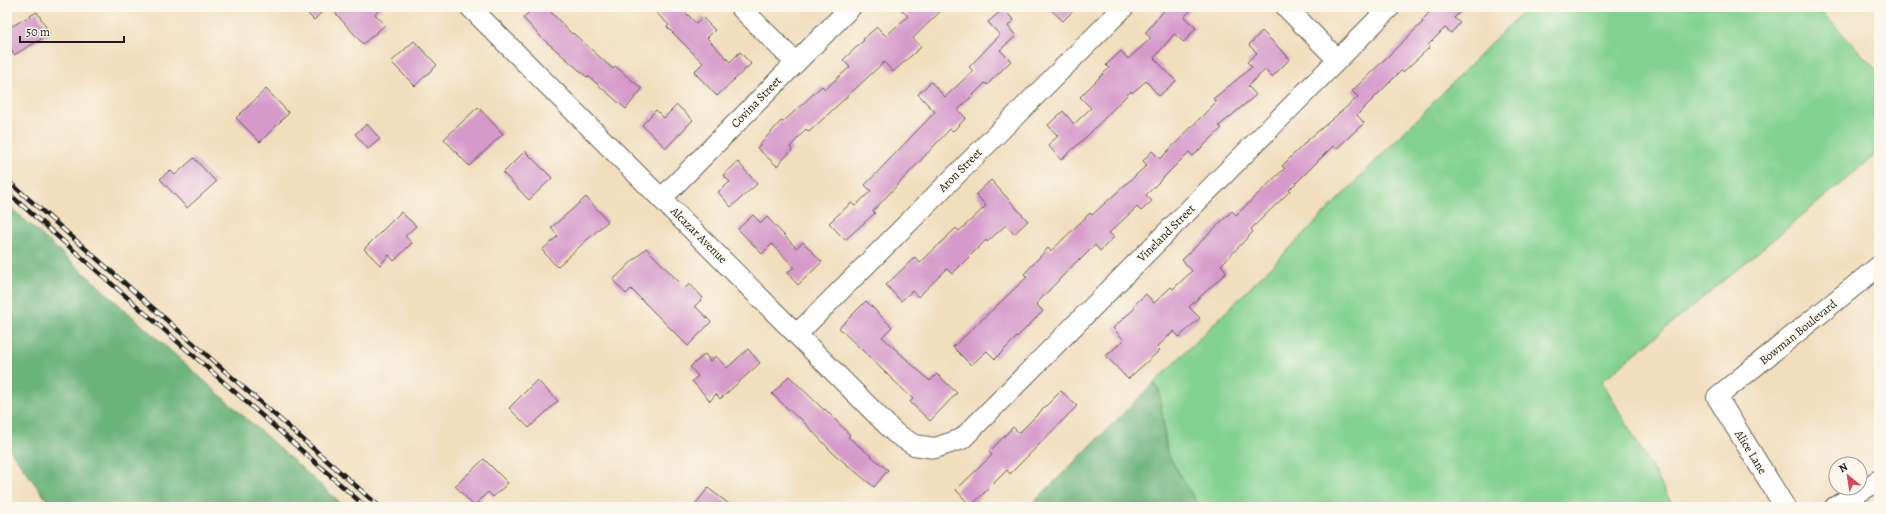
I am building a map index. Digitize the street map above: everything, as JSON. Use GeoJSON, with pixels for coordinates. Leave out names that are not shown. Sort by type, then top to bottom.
{"type":"FeatureCollection","features":[{"type":"Feature","properties":{"kind":"street","name":"Alcazar Avenue"},"geometry":{"type":"LineString","coordinates":[[470,7],[895,433],[914,445],[935,448]]}},
{"type":"Feature","properties":{"kind":"street"},"geometry":{"type":"LineString","coordinates":[[740,7],[795,62]]}},
{"type":"Feature","properties":{"kind":"street","name":"Covina Street"},"geometry":{"type":"LineString","coordinates":[[662,198],[851,7]]}},
{"type":"Feature","properties":{"kind":"street","name":"Aron Street"},"geometry":{"type":"LineString","coordinates":[[797,334],[1124,7]]}},
{"type":"Feature","properties":{"kind":"street"},"geometry":{"type":"LineString","coordinates":[[1286,7],[1338,59]]}},
{"type":"Feature","properties":{"kind":"street","name":"Vineland Street"},"geometry":{"type":"LineString","coordinates":[[935,448],[962,439],[1390,7]]}},
{"type":"Feature","properties":{"kind":"street","name":"Bowman Boulevard"},"geometry":{"type":"LineString","coordinates":[[1717,397],[1879,266]]}},
{"type":"Feature","properties":{"kind":"street","name":"Alice Lane"},"geometry":{"type":"LineString","coordinates":[[1717,397],[1785,507]]}},
{"type":"Feature","properties":{"kind":"street"},"geometry":{"type":"LineString","coordinates":[[1835,507],[1879,480]]}},
{"type":"Feature","properties":{"kind":"green space"},"geometry":{"type":"Polygon","coordinates":[[[1527,7],[1817,7],[1879,72],[1879,152],[1602,381],[1674,507],[1199,507],[1167,453],[1159,390],[1154,383],[1299,239],[1527,7]]]}},
{"type":"Feature","properties":{"kind":"green space"},"geometry":{"type":"Polygon","coordinates":[[[7,204],[345,507],[52,507],[7,446],[7,204]]]}},
{"type":"Feature","properties":{"kind":"green space"},"geometry":{"type":"Polygon","coordinates":[[[1154,383],[1159,390],[1167,453],[1199,507],[1029,507],[1154,383]]]}},
{"type":"Feature","properties":{"kind":"building"},"geometry":{"type":"Polygon","coordinates":[[[301,7],[327,7],[314,20],[301,7]]]}},
{"type":"Feature","properties":{"kind":"building"},"geometry":{"type":"Polygon","coordinates":[[[330,7],[383,7],[375,14],[385,25],[363,44],[330,7]]]}},
{"type":"Feature","properties":{"kind":"building"},"geometry":{"type":"Polygon","coordinates":[[[534,7],[546,7],[572,34],[573,33],[613,69],[615,66],[642,89],[626,109],[542,38],[523,18],[534,7]]]}},
{"type":"Feature","properties":{"kind":"building"},"geometry":{"type":"Polygon","coordinates":[[[650,7],[680,7],[696,23],[702,17],[715,30],[707,38],[730,62],[740,52],[751,64],[717,96],[694,72],[703,63],[667,27],[669,25],[650,7]]]}},
{"type":"Feature","properties":{"kind":"building"},"geometry":{"type":"Polygon","coordinates":[[[898,7],[945,7],[913,38],[921,47],[893,72],[884,62],[809,132],[806,129],[790,147],[792,150],[777,166],[757,148],[781,121],[783,122],[822,86],[825,89],[850,67],[843,60],[864,40],[863,39],[877,27],[886,36],[908,16],[898,7]]]}},
{"type":"Feature","properties":{"kind":"building"},"geometry":{"type":"Polygon","coordinates":[[[1048,7],[1077,7],[1063,21],[1048,7]]]}},
{"type":"Feature","properties":{"kind":"building"},"geometry":{"type":"Polygon","coordinates":[[[1167,7],[1194,7],[1184,17],[1196,28],[1184,42],[1174,34],[1154,58],[1176,81],[1159,96],[1146,81],[1132,93],[1131,91],[1061,160],[1048,145],[1058,136],[1048,125],[1063,111],[1074,124],[1091,108],[1080,97],[1109,68],[1106,65],[1121,51],[1128,59],[1151,38],[1145,33],[1167,7]]]}},
{"type":"Feature","properties":{"kind":"building"},"geometry":{"type":"Polygon","coordinates":[[[1435,7],[1465,7],[1454,18],[1460,23],[1451,33],[1445,28],[1428,45],[1430,47],[1403,72],[1401,71],[1357,115],[1364,123],[1336,149],[1333,146],[1251,229],[1253,232],[1221,265],[1227,272],[1189,307],[1200,318],[1179,337],[1174,331],[1157,347],[1160,350],[1128,379],[1106,356],[1124,340],[1113,328],[1135,308],[1133,306],[1146,294],[1154,303],[1171,287],[1173,289],[1192,271],[1182,260],[1232,211],[1236,215],[1285,168],[1282,166],[1309,139],[1358,97],[1352,91],[1423,22],[1422,20],[1435,7]]]}},
{"type":"Feature","properties":{"kind":"building"},"geometry":{"type":"Polygon","coordinates":[[[1003,9],[1014,20],[1008,26],[1016,36],[1000,50],[1011,61],[987,85],[985,83],[958,110],[966,118],[953,131],[950,129],[873,211],[875,213],[845,240],[829,223],[851,203],[855,206],[871,191],[865,185],[935,112],[918,94],[931,82],[945,97],[973,71],[969,67],[1000,35],[988,22],[1003,9]]]}},
{"type":"Feature","properties":{"kind":"building"},"geometry":{"type":"Polygon","coordinates":[[[37,12],[50,34],[14,55],[7,43],[7,29],[37,12]]]}},
{"type":"Feature","properties":{"kind":"building"},"geometry":{"type":"Polygon","coordinates":[[[1262,31],[1290,59],[1272,77],[1265,70],[1248,86],[1256,95],[1219,126],[1222,128],[1193,156],[1189,152],[1146,195],[1152,201],[1141,211],[1137,207],[1109,233],[1114,237],[1100,251],[1095,245],[1080,260],[1079,259],[1036,304],[1043,311],[995,359],[987,351],[971,365],[953,347],[1027,277],[1024,274],[1048,248],[1051,251],[1090,213],[1092,215],[1147,165],[1143,161],[1152,151],[1160,159],[1216,102],[1213,99],[1252,67],[1247,62],[1257,53],[1249,45],[1262,31]]]}},
{"type":"Feature","properties":{"kind":"building"},"geometry":{"type":"Polygon","coordinates":[[[414,41],[437,65],[415,86],[391,62],[414,41]]]}},
{"type":"Feature","properties":{"kind":"building"},"geometry":{"type":"Polygon","coordinates":[[[266,89],[289,113],[260,142],[236,118],[266,89]]]}},
{"type":"Feature","properties":{"kind":"building"},"geometry":{"type":"Polygon","coordinates":[[[677,105],[693,120],[666,148],[642,125],[656,110],[664,118],[677,105]]]}},
{"type":"Feature","properties":{"kind":"building"},"geometry":{"type":"Polygon","coordinates":[[[478,107],[503,134],[469,166],[444,139],[478,107]]]}},
{"type":"Feature","properties":{"kind":"building"},"geometry":{"type":"Polygon","coordinates":[[[367,124],[380,139],[368,149],[355,134],[367,124]]]}},
{"type":"Feature","properties":{"kind":"building"},"geometry":{"type":"Polygon","coordinates":[[[525,151],[552,178],[529,200],[503,173],[525,151]]]}},
{"type":"Feature","properties":{"kind":"building"},"geometry":{"type":"Polygon","coordinates":[[[194,158],[216,182],[187,208],[160,179],[170,170],[175,175],[194,158]]]}},
{"type":"Feature","properties":{"kind":"building"},"geometry":{"type":"Polygon","coordinates":[[[738,162],[757,184],[731,207],[718,192],[730,182],[723,175],[738,162]]]}},
{"type":"Feature","properties":{"kind":"building"},"geometry":{"type":"Polygon","coordinates":[[[991,180],[1028,221],[1014,234],[1006,225],[987,242],[986,240],[952,274],[947,269],[918,297],[912,291],[901,301],[886,285],[915,257],[920,263],[956,228],[959,231],[986,206],[976,194],[991,180]]]}},
{"type":"Feature","properties":{"kind":"building"},"geometry":{"type":"Polygon","coordinates":[[[586,197],[608,221],[557,267],[542,250],[558,236],[551,228],[586,197]]]}},
{"type":"Feature","properties":{"kind":"building"},"geometry":{"type":"Polygon","coordinates":[[[401,212],[416,226],[405,236],[412,243],[394,261],[389,255],[380,265],[364,249],[401,212]]]}},
{"type":"Feature","properties":{"kind":"building"},"geometry":{"type":"Polygon","coordinates":[[[753,215],[761,223],[767,217],[796,248],[803,242],[822,262],[798,285],[787,273],[794,267],[772,244],[762,254],[738,229],[753,215]]]}},
{"type":"Feature","properties":{"kind":"building"},"geometry":{"type":"Polygon","coordinates":[[[646,248],[685,288],[690,284],[703,298],[695,306],[711,322],[688,346],[631,289],[626,294],[613,280],[646,248]]]}},
{"type":"Feature","properties":{"kind":"building"},"geometry":{"type":"Polygon","coordinates":[[[866,301],[892,327],[882,337],[930,381],[937,374],[957,393],[930,421],[910,402],[913,399],[839,328],[866,301]]]}},
{"type":"Feature","properties":{"kind":"building"},"geometry":{"type":"Polygon","coordinates":[[[748,349],[760,363],[720,399],[716,394],[710,401],[692,381],[698,376],[690,367],[705,354],[710,361],[716,356],[727,368],[748,349]]]}},
{"type":"Feature","properties":{"kind":"building"},"geometry":{"type":"Polygon","coordinates":[[[789,376],[824,410],[825,409],[850,435],[848,437],[888,470],[874,487],[833,453],[799,417],[798,418],[772,394],[789,376]]]}},
{"type":"Feature","properties":{"kind":"building"},"geometry":{"type":"Polygon","coordinates":[[[537,380],[558,401],[529,428],[509,408],[537,380]]]}},
{"type":"Feature","properties":{"kind":"building"},"geometry":{"type":"Polygon","coordinates":[[[1061,391],[1077,406],[1010,474],[1007,470],[971,506],[956,490],[992,455],[989,452],[1013,427],[1019,433],[1061,391]]]}},
{"type":"Feature","properties":{"kind":"building"},"geometry":{"type":"Polygon","coordinates":[[[484,459],[508,483],[493,497],[488,492],[474,506],[455,486],[484,459]]]}},
{"type":"Feature","properties":{"kind":"building"},"geometry":{"type":"Polygon","coordinates":[[[708,488],[733,507],[693,507],[708,488]]]}},
{"type":"Feature","properties":{"kind":"railway"},"geometry":{"type":"LineString","coordinates":[[7,180],[380,507]]}},
{"type":"Feature","properties":{"kind":"railway"},"geometry":{"type":"LineString","coordinates":[[7,192],[366,507]]}}]}
